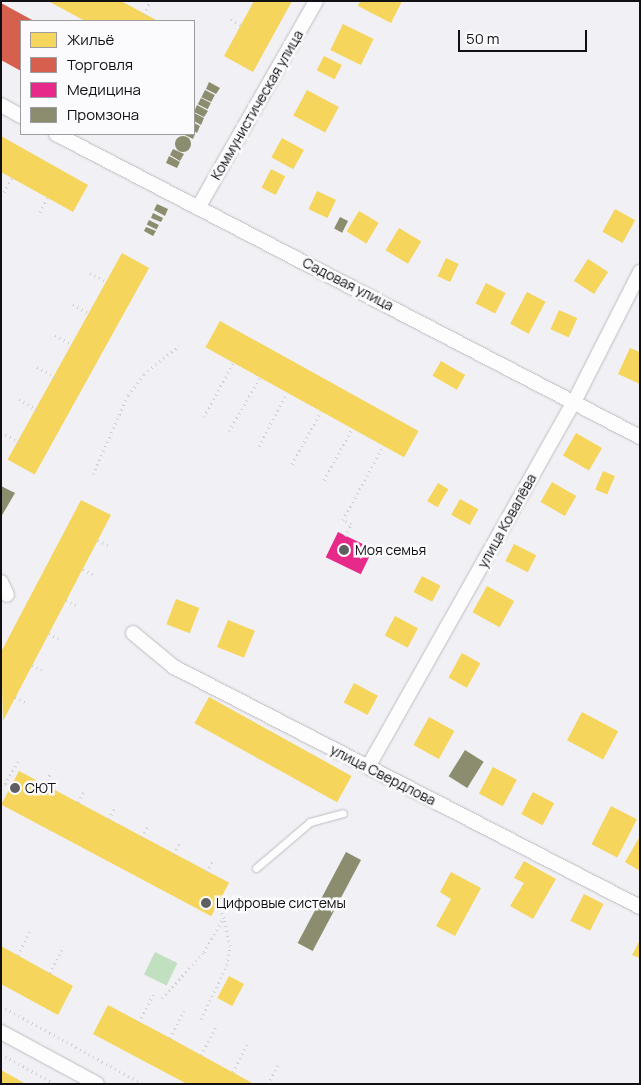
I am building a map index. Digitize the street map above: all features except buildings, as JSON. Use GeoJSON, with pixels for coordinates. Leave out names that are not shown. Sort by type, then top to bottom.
{"type":"FeatureCollection","features":[{"type":"Feature","properties":{"kind":"street","name":"Коммунистическая улица"},"geometry":{"type":"LineString","coordinates":[[198,208],[316,1]]}},
{"type":"Feature","properties":{"kind":"street"},"geometry":{"type":"LineString","coordinates":[[1,105],[20,115]]}},
{"type":"Feature","properties":{"kind":"street","name":"Садовая улица"},"geometry":{"type":"LineString","coordinates":[[58,135],[640,438]]}},
{"type":"Feature","properties":{"kind":"street","name":"улица Ковалёва"},"geometry":{"type":"LineString","coordinates":[[368,767],[574,402],[640,272]]}},
{"type":"Feature","properties":{"kind":"street"},"geometry":{"type":"LineString","coordinates":[[1,582],[7,595]]}},
{"type":"Feature","properties":{"kind":"street","name":"улица Свердлова"},"geometry":{"type":"LineString","coordinates":[[133,633],[174,667],[640,907]]}},
{"type":"Feature","properties":{"kind":"street"},"geometry":{"type":"LineString","coordinates":[[1,1032],[97,1084]]}},
{"type":"Feature","properties":{"kind":"lane"},"geometry":{"type":"LineString","coordinates":[[256,868],[310,822],[343,813]]}},
{"type":"Feature","properties":{"kind":"path"},"geometry":{"type":"LineString","coordinates":[[144,14],[150,1]]}},
{"type":"Feature","properties":{"kind":"path"},"geometry":{"type":"LineString","coordinates":[[231,19],[241,25]]}},
{"type":"Feature","properties":{"kind":"path"},"geometry":{"type":"LineString","coordinates":[[4,192],[12,178]]}},
{"type":"Feature","properties":{"kind":"path"},"geometry":{"type":"LineString","coordinates":[[40,212],[47,198]]}},
{"type":"Feature","properties":{"kind":"path"},"geometry":{"type":"LineString","coordinates":[[90,273],[107,282]]}},
{"type":"Feature","properties":{"kind":"path"},"geometry":{"type":"LineString","coordinates":[[73,304],[89,314]]}},
{"type":"Feature","properties":{"kind":"path"},"geometry":{"type":"LineString","coordinates":[[55,335],[72,345]]}},
{"type":"Feature","properties":{"kind":"path"},"geometry":{"type":"LineString","coordinates":[[93,474],[128,395],[144,374],[179,346]]}},
{"type":"Feature","properties":{"kind":"path"},"geometry":{"type":"LineString","coordinates":[[204,417],[233,362]]}},
{"type":"Feature","properties":{"kind":"path"},"geometry":{"type":"LineString","coordinates":[[37,367],[54,377]]}},
{"type":"Feature","properties":{"kind":"path"},"geometry":{"type":"LineString","coordinates":[[230,431],[260,378]]}},
{"type":"Feature","properties":{"kind":"path"},"geometry":{"type":"LineString","coordinates":[[259,446],[287,393]]}},
{"type":"Feature","properties":{"kind":"path"},"geometry":{"type":"LineString","coordinates":[[19,399],[37,410]]}},
{"type":"Feature","properties":{"kind":"path"},"geometry":{"type":"LineString","coordinates":[[292,464],[321,412]]}},
{"type":"Feature","properties":{"kind":"path"},"geometry":{"type":"LineString","coordinates":[[324,480],[352,429]]}},
{"type":"Feature","properties":{"kind":"path"},"geometry":{"type":"LineString","coordinates":[[1,432],[19,442]]}},
{"type":"Feature","properties":{"kind":"path"},"geometry":{"type":"LineString","coordinates":[[345,536],[351,524],[344,520],[383,446]]}},
{"type":"Feature","properties":{"kind":"path"},"geometry":{"type":"LineString","coordinates":[[98,540],[109,546]]}},
{"type":"Feature","properties":{"kind":"path"},"geometry":{"type":"LineString","coordinates":[[83,568],[94,575]]}},
{"type":"Feature","properties":{"kind":"path"},"geometry":{"type":"LineString","coordinates":[[66,600],[77,606]]}},
{"type":"Feature","properties":{"kind":"path"},"geometry":{"type":"LineString","coordinates":[[49,633],[59,639]]}},
{"type":"Feature","properties":{"kind":"path"},"geometry":{"type":"LineString","coordinates":[[32,665],[42,670]]}},
{"type":"Feature","properties":{"kind":"path"},"geometry":{"type":"LineString","coordinates":[[15,698],[25,702]]}},
{"type":"Feature","properties":{"kind":"path"},"geometry":{"type":"LineString","coordinates":[[10,787],[5,784],[20,758]]}},
{"type":"Feature","properties":{"kind":"path"},"geometry":{"type":"LineString","coordinates":[[45,785],[50,774]]}},
{"type":"Feature","properties":{"kind":"path"},"geometry":{"type":"LineString","coordinates":[[78,802],[84,792]]}},
{"type":"Feature","properties":{"kind":"path"},"geometry":{"type":"LineString","coordinates":[[109,819],[115,808]]}},
{"type":"Feature","properties":{"kind":"path"},"geometry":{"type":"LineString","coordinates":[[142,837],[148,826]]}},
{"type":"Feature","properties":{"kind":"path"},"geometry":{"type":"LineString","coordinates":[[174,854],[180,843]]}},
{"type":"Feature","properties":{"kind":"path"},"geometry":{"type":"LineString","coordinates":[[207,872],[213,861]]}},
{"type":"Feature","properties":{"kind":"path"},"geometry":{"type":"LineString","coordinates":[[201,1019],[227,965],[230,946],[224,918],[217,903]]}},
{"type":"Feature","properties":{"kind":"path"},"geometry":{"type":"LineString","coordinates":[[162,998],[204,952],[224,918]]}},
{"type":"Feature","properties":{"kind":"path"},"geometry":{"type":"LineString","coordinates":[[18,956],[31,928]]}},
{"type":"Feature","properties":{"kind":"path"},"geometry":{"type":"LineString","coordinates":[[50,973],[64,946]]}},
{"type":"Feature","properties":{"kind":"path"},"geometry":{"type":"LineString","coordinates":[[139,1022],[154,994]]}},
{"type":"Feature","properties":{"kind":"path"},"geometry":{"type":"LineString","coordinates":[[1,1006],[143,1084]]}},
{"type":"Feature","properties":{"kind":"path"},"geometry":{"type":"LineString","coordinates":[[170,1038],[184,1010]]}},
{"type":"Feature","properties":{"kind":"path"},"geometry":{"type":"LineString","coordinates":[[200,1055],[216,1027]]}},
{"type":"Feature","properties":{"kind":"path"},"geometry":{"type":"LineString","coordinates":[[233,1072],[248,1044]]}},
{"type":"Feature","properties":{"kind":"path"},"geometry":{"type":"LineString","coordinates":[[1,1054],[56,1084]]}},
{"type":"Feature","properties":{"kind":"path"},"geometry":{"type":"LineString","coordinates":[[268,1084],[279,1062]]}},
{"type":"Feature","properties":{"kind":"green space"},"geometry":{"type":"Polygon","coordinates":[[[155,952],[177,963],[167,985],[144,974],[155,952]]]}},
{"type":"Feature","properties":{"kind":"place","name":"Моя семья"},"geometry":{"type":"Point","coordinates":[344,550]}},
{"type":"Feature","properties":{"kind":"place","name":"СЮТ"},"geometry":{"type":"Point","coordinates":[15,788]}},
{"type":"Feature","properties":{"kind":"place","name":"Цифровые системы"},"geometry":{"type":"Point","coordinates":[206,903]}}]}
